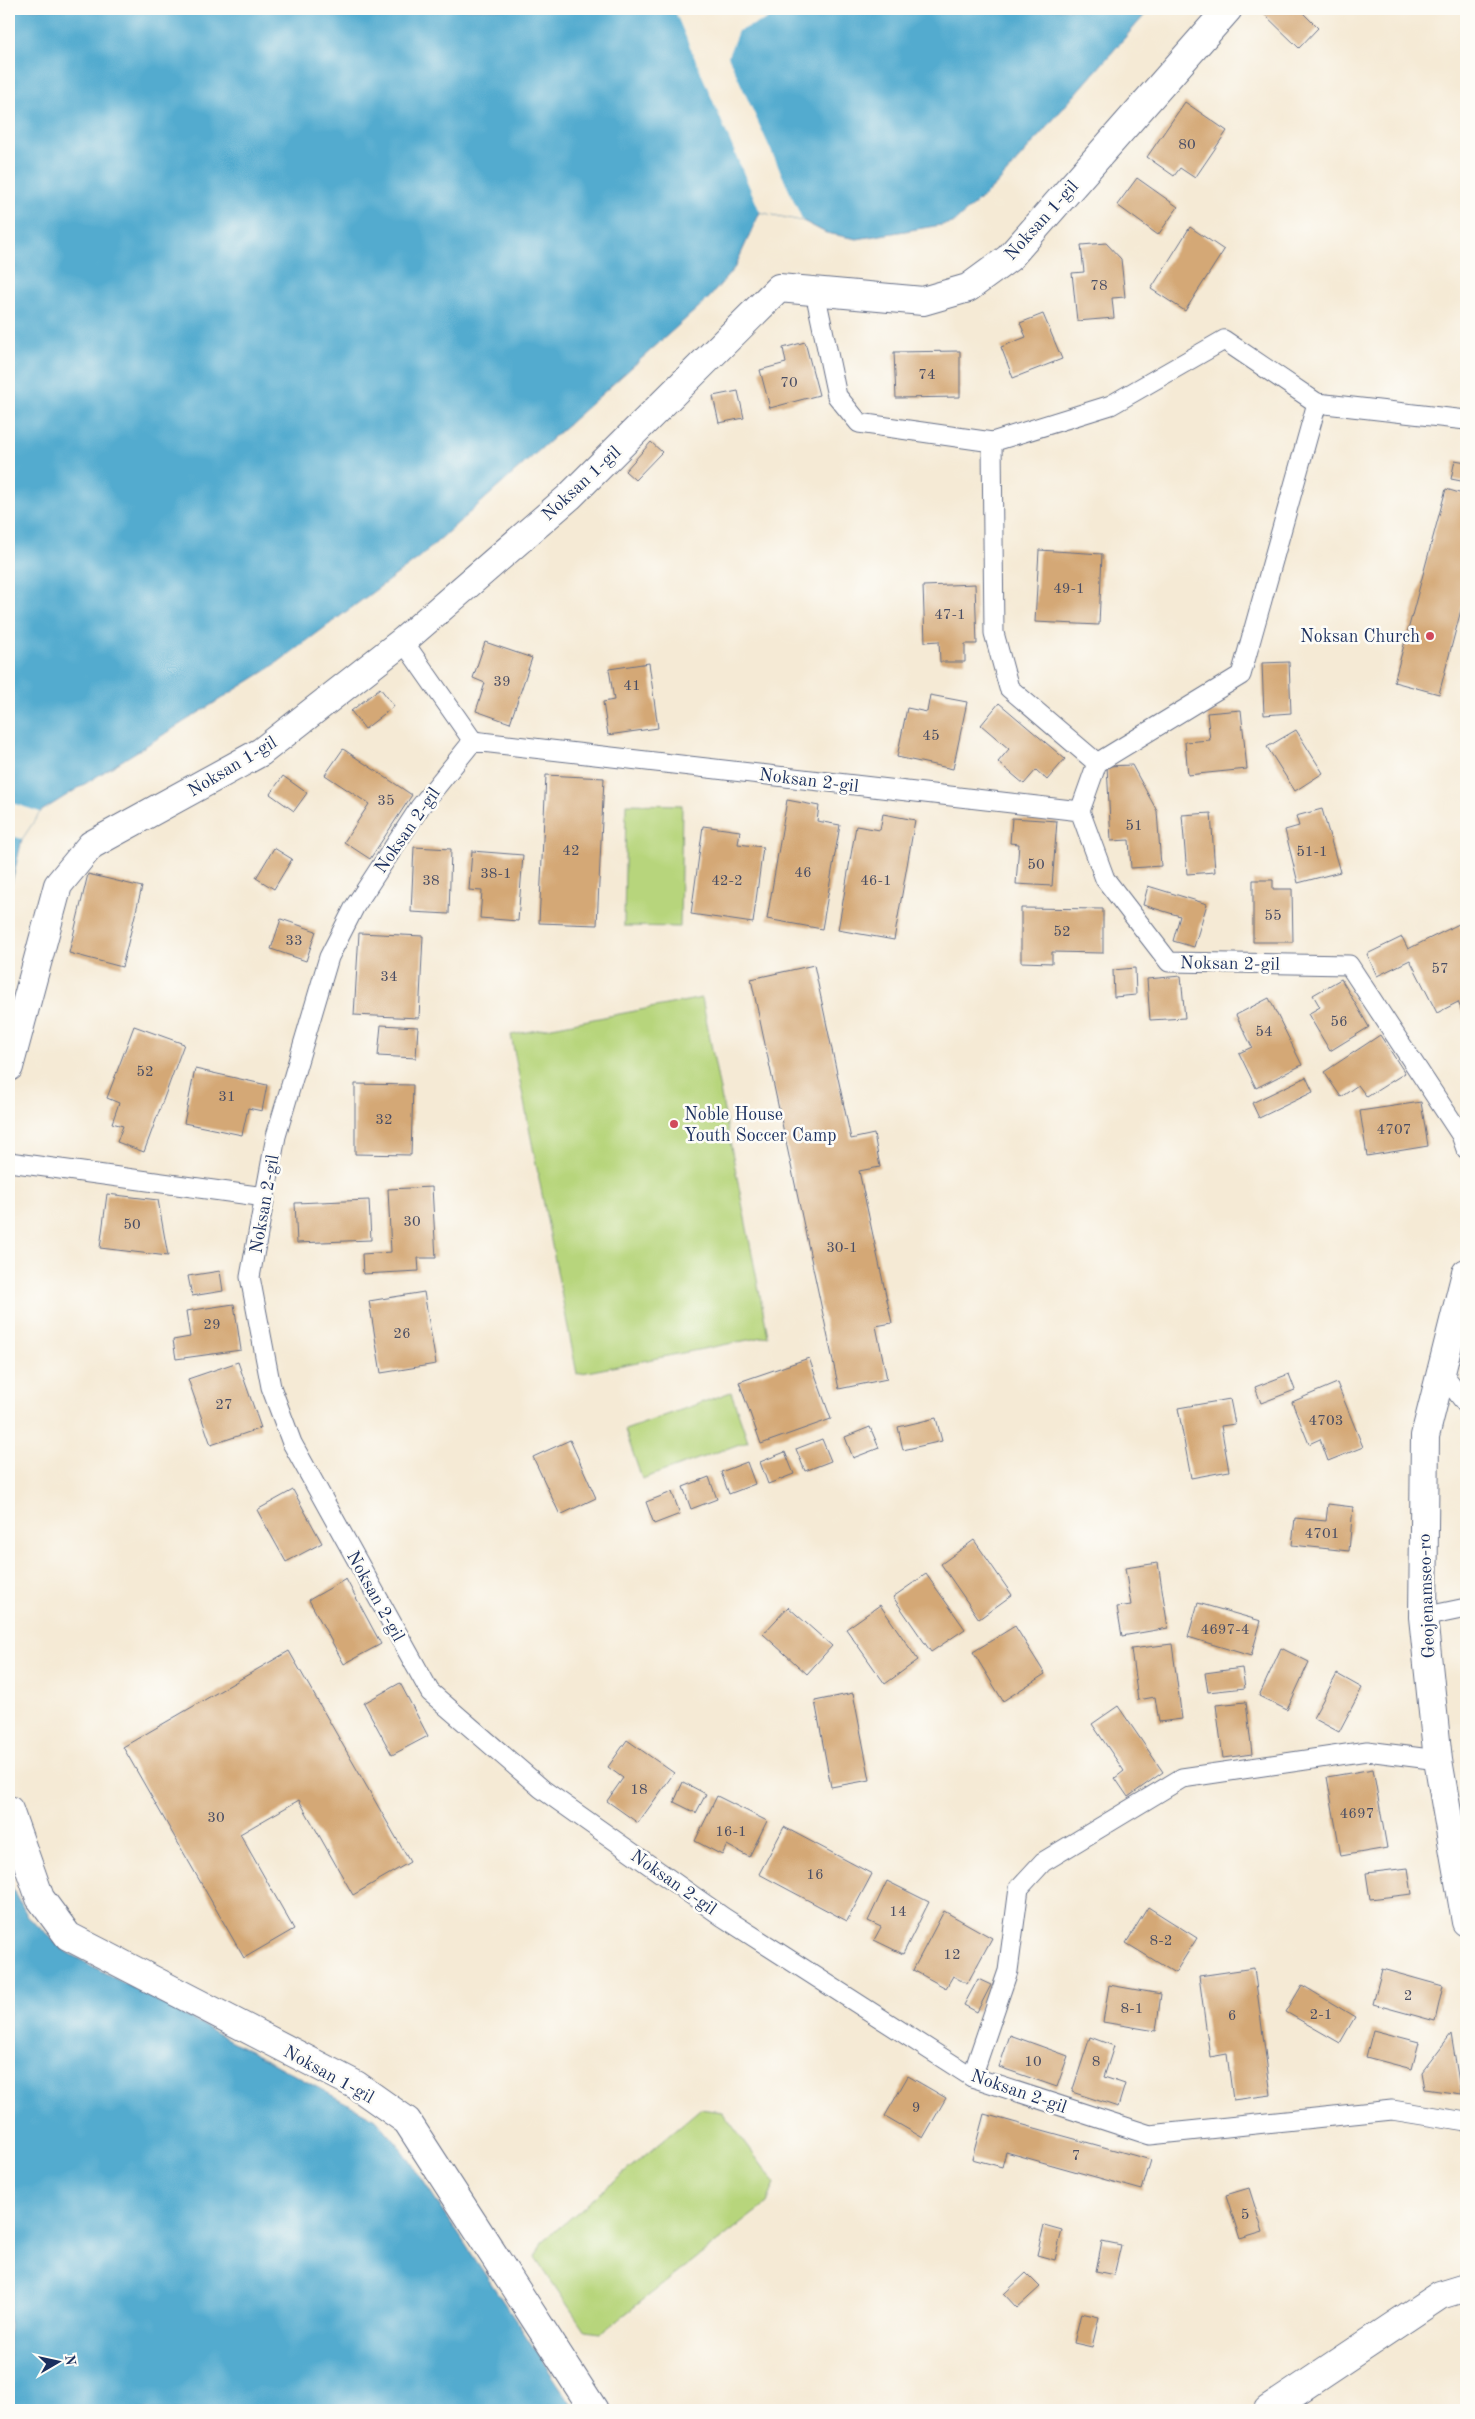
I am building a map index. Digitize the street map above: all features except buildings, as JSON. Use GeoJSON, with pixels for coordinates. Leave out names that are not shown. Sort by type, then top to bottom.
{"type":"FeatureCollection","features":[{"type":"Feature","properties":{"kind":"street","name":"Noksan 1-gil"},"geometry":{"type":"LineString","coordinates":[[9,1067],[58,885],[91,845],[261,752],[403,641],[569,497],[779,288],[922,301],[968,288],[1009,258],[1228,9]]}},
{"type":"Feature","properties":{"kind":"street","name":"Geojenamseo-ro"},"geometry":{"type":"LineString","coordinates":[[1466,1273],[1425,1436],[1422,1617],[1438,1760],[1466,1922]]}},
{"type":"Feature","properties":{"kind":"street","name":"Noksan 1-gil"},"geometry":{"type":"LineString","coordinates":[[9,1810],[40,1898],[68,1936],[356,2086],[407,2121],[594,2410]]}},
{"type":"Feature","properties":{"kind":"street"},"geometry":{"type":"LineString","coordinates":[[1268,2410],[1440,2294],[1466,2287]]}},
{"type":"Feature","properties":{"kind":"lane"},"geometry":{"type":"LineString","coordinates":[[815,292],[837,396],[859,423],[992,442],[1111,405],[1224,340],[1317,403],[1466,420]]}},
{"type":"Feature","properties":{"kind":"lane"},"geometry":{"type":"LineString","coordinates":[[1080,811],[1097,763],[1241,674],[1317,403]]}},
{"type":"Feature","properties":{"kind":"lane"},"geometry":{"type":"LineString","coordinates":[[992,442],[994,633],[1009,688],[1097,763]]}},
{"type":"Feature","properties":{"kind":"lane"},"geometry":{"type":"LineString","coordinates":[[403,641],[473,741]]}},
{"type":"Feature","properties":{"kind":"lane","name":"Noksan 2-gil"},"geometry":{"type":"LineString","coordinates":[[1466,1149],[1461,1135],[1348,965],[1169,962],[1105,879],[1080,811],[473,741],[420,807],[355,906],[329,957],[276,1136],[250,1277],[271,1387],[292,1443],[430,1692],[542,1789],[723,1917],[972,2077],[1150,2135],[1392,2110],[1466,2122]]}},
{"type":"Feature","properties":{"kind":"lane"},"geometry":{"type":"LineString","coordinates":[[9,1162],[265,1197]]}},
{"type":"Feature","properties":{"kind":"lane"},"geometry":{"type":"LineString","coordinates":[[1441,1371],[1466,1404]]}},
{"type":"Feature","properties":{"kind":"lane"},"geometry":{"type":"LineString","coordinates":[[1422,1617],[1466,1608]]}},
{"type":"Feature","properties":{"kind":"lane"},"geometry":{"type":"LineString","coordinates":[[972,2077],[1008,1972],[1019,1888],[1043,1862],[1182,1778],[1367,1751],[1438,1760]]}},
{"type":"Feature","properties":{"kind":"green space"},"geometry":{"type":"Polygon","coordinates":[[[626,804],[682,805],[680,927],[624,926],[626,804]]]}},
{"type":"Feature","properties":{"kind":"green space"},"geometry":{"type":"Polygon","coordinates":[[[702,998],[768,1336],[577,1374],[511,1035],[702,998]]]}},
{"type":"Feature","properties":{"kind":"green space"},"geometry":{"type":"Polygon","coordinates":[[[731,1392],[748,1441],[642,1479],[625,1430],[731,1392]]]}},
{"type":"Feature","properties":{"kind":"green space"},"geometry":{"type":"Polygon","coordinates":[[[700,2109],[722,2112],[775,2183],[767,2203],[601,2333],[585,2331],[535,2257],[542,2242],[700,2109]]]}},
{"type":"Feature","properties":{"kind":"water"},"geometry":{"type":"Polygon","coordinates":[[[9,9],[1150,9],[996,185],[953,223],[857,239],[826,233],[803,221],[760,212],[735,267],[709,298],[419,558],[270,668],[40,812],[22,839],[9,895],[9,9]]]}},
{"type":"Feature","properties":{"kind":"water"},"geometry":{"type":"Polygon","coordinates":[[[9,1881],[28,1917],[68,1953],[376,2119],[404,2152],[575,2410],[9,2410],[9,1881]]]}},
{"type":"Feature","properties":{"kind":"pier"},"geometry":{"type":"Polygon","coordinates":[[[674,9],[793,9],[738,31],[728,56],[803,221],[760,212],[674,9]]]}},
{"type":"Feature","properties":{"kind":"pier"},"geometry":{"type":"Polygon","coordinates":[[[9,802],[40,812],[22,839],[9,835],[9,802]]]}},
{"type":"Feature","properties":{"kind":"place","name":"Noksan Church"},"geometry":{"type":"Point","coordinates":[1430,636]}},
{"type":"Feature","properties":{"kind":"place","name":"Noble House Youth Soccer Camp"},"geometry":{"type":"Point","coordinates":[674,1124]}}]}
